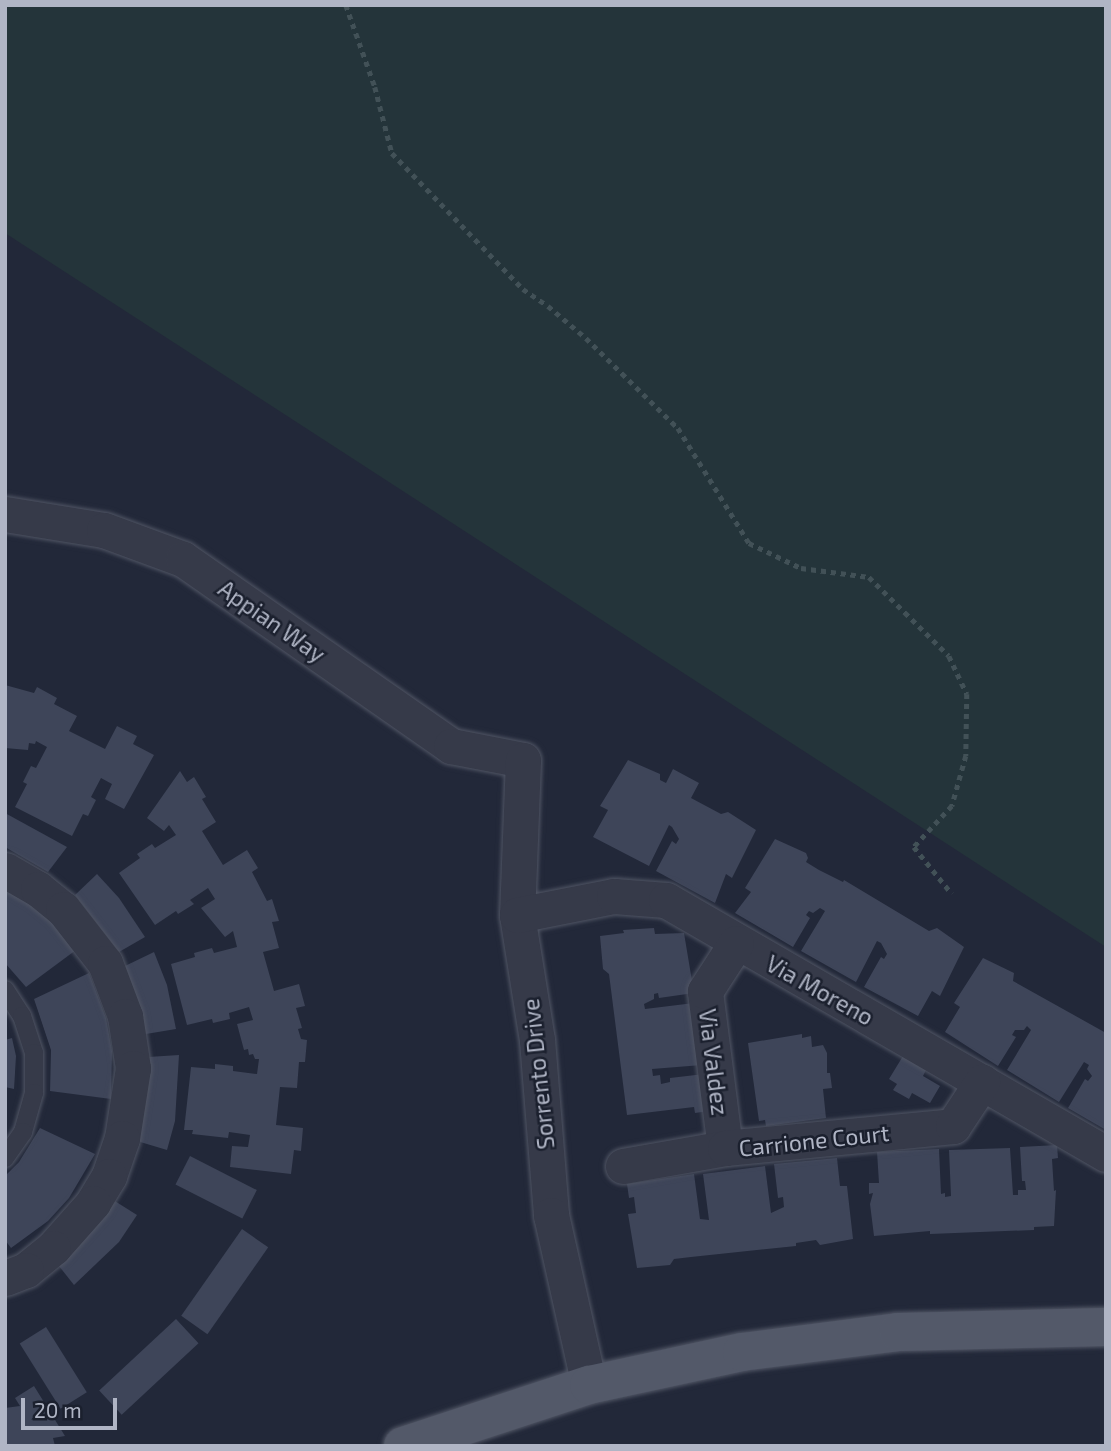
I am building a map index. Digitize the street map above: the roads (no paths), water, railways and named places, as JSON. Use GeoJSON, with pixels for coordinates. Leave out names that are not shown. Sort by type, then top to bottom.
{"type":"FeatureCollection","features":[{"type":"Feature","properties":{"kind":"main road"},"geometry":{"type":"LineString","coordinates":[[403,1446],[589,1385],[742,1352],[898,1332],[1106,1327]]}},
{"type":"Feature","properties":{"kind":"street","name":"Appian Way"},"geometry":{"type":"LineString","coordinates":[[5,513],[104,530],[183,559],[451,746],[523,760]]}},
{"type":"Feature","properties":{"kind":"street","name":"Sorrento Drive"},"geometry":{"type":"LineString","coordinates":[[523,760],[517,915],[537,1040],[551,1215],[589,1385]]}},
{"type":"Feature","properties":{"kind":"street"},"geometry":{"type":"LineString","coordinates":[[5,870],[38,889],[64,909],[105,963],[125,1016],[133,1068],[122,1138],[109,1177],[93,1203],[53,1248],[26,1270],[5,1278]]}},
{"type":"Feature","properties":{"kind":"street","name":"Via Moreno"},"geometry":{"type":"LineString","coordinates":[[517,915],[614,896],[666,900],[736,943],[1106,1154]]}},
{"type":"Feature","properties":{"kind":"street","name":"Via Valdez"},"geometry":{"type":"LineString","coordinates":[[725,1148],[705,991],[736,943]]}},
{"type":"Feature","properties":{"kind":"street","name":"Carrione Court"},"geometry":{"type":"LineString","coordinates":[[623,1166],[725,1148],[953,1126],[982,1082]]}},
{"type":"Feature","properties":{"kind":"lane"},"geometry":{"type":"LineString","coordinates":[[5,990],[22,1016],[34,1053],[34,1093],[23,1132],[5,1158]]}}]}
